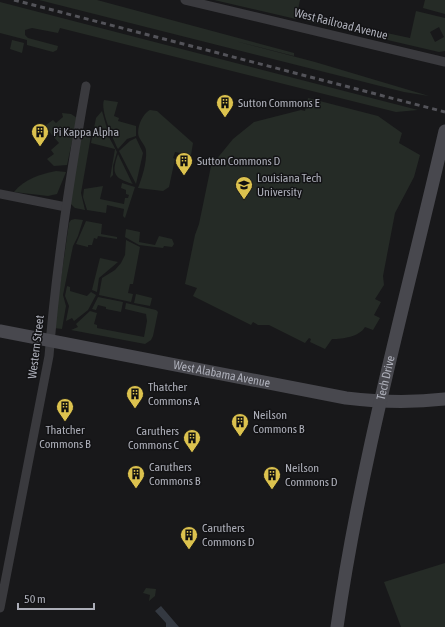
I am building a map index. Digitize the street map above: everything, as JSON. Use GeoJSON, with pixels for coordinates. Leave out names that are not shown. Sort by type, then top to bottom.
{"type":"FeatureCollection","features":[{"type":"Feature","properties":{"kind":"main road","name":"Tech Drive"},"geometry":{"type":"LineString","coordinates":[[337,627],[354,526],[380,402],[445,131]]}},
{"type":"Feature","properties":{"kind":"main road","name":"West Alabama Avenue"},"geometry":{"type":"LineString","coordinates":[[0,331],[315,393],[380,402],[424,402],[445,399]]}},
{"type":"Feature","properties":{"kind":"street","name":"West Railroad Avenue"},"geometry":{"type":"LineString","coordinates":[[185,0],[445,62]]}},
{"type":"Feature","properties":{"kind":"street","name":"Western Street"},"geometry":{"type":"LineString","coordinates":[[0,608],[38,415],[50,341],[50,328],[66,207],[86,86]]}},
{"type":"Feature","properties":{"kind":"street"},"geometry":{"type":"LineString","coordinates":[[0,194],[66,207]]}},
{"type":"Feature","properties":{"kind":"shaded area"},"geometry":{"type":"Polygon","coordinates":[[[39,0],[97,0],[294,53],[294,56],[235,41],[315,62],[429,96],[404,92],[39,0]]]}},
{"type":"Feature","properties":{"kind":"shaded area"},"geometry":{"type":"Polygon","coordinates":[[[214,0],[300,0],[296,19],[214,0]]]}},
{"type":"Feature","properties":{"kind":"shaded area"},"geometry":{"type":"Polygon","coordinates":[[[425,0],[445,0],[445,14],[423,8],[425,0]]]}},
{"type":"Feature","properties":{"kind":"shaded area"},"geometry":{"type":"Polygon","coordinates":[[[0,2],[418,110],[396,112],[60,28],[58,33],[32,28],[25,30],[25,35],[28,38],[58,46],[57,50],[53,52],[27,45],[27,40],[0,33],[0,2]]]}},
{"type":"Feature","properties":{"kind":"shaded area"},"geometry":{"type":"Polygon","coordinates":[[[416,11],[445,18],[445,51],[439,52],[306,21],[308,17],[312,17],[410,38],[416,11]],[[439,27],[430,32],[435,42],[444,37],[439,27]]]}},
{"type":"Feature","properties":{"kind":"shaded area"},"geometry":{"type":"Polygon","coordinates":[[[12,40],[24,43],[22,53],[10,49],[12,40]]]}},
{"type":"Feature","properties":{"kind":"shaded area"},"geometry":{"type":"Polygon","coordinates":[[[308,98],[378,116],[402,133],[399,143],[420,155],[414,177],[395,213],[383,276],[384,285],[375,299],[381,302],[374,315],[380,318],[373,330],[365,327],[355,335],[346,338],[332,339],[325,349],[310,342],[311,339],[309,338],[305,343],[269,325],[258,325],[253,322],[251,325],[193,296],[197,288],[185,284],[211,166],[233,139],[254,122],[301,110],[305,111],[308,98]]]}},
{"type":"Feature","properties":{"kind":"shaded area"},"geometry":{"type":"Polygon","coordinates":[[[104,100],[118,102],[114,116],[119,118],[118,121],[136,126],[136,136],[127,139],[118,149],[105,117],[103,105],[104,100]]]}},
{"type":"Feature","properties":{"kind":"shaded area"},"geometry":{"type":"Polygon","coordinates":[[[150,110],[157,111],[193,143],[191,155],[175,152],[169,187],[163,191],[138,188],[144,170],[146,149],[139,137],[138,130],[142,118],[150,110]]]}},
{"type":"Feature","properties":{"kind":"shaded area"},"geometry":{"type":"Polygon","coordinates":[[[102,111],[110,139],[117,152],[113,166],[113,175],[110,178],[115,149],[91,143],[96,118],[102,111]]]}},
{"type":"Feature","properties":{"kind":"shaded area"},"geometry":{"type":"Polygon","coordinates":[[[62,113],[71,114],[77,118],[67,165],[54,166],[47,159],[54,154],[51,150],[59,143],[46,128],[46,125],[53,120],[56,123],[63,117],[62,113]]]}},
{"type":"Feature","properties":{"kind":"shaded area"},"geometry":{"type":"Polygon","coordinates":[[[85,129],[92,130],[81,193],[85,210],[75,208],[70,203],[82,132],[85,129]]]}},
{"type":"Feature","properties":{"kind":"shaded area"},"geometry":{"type":"Polygon","coordinates":[[[136,138],[143,153],[136,184],[119,151],[130,141],[136,138]]]}},
{"type":"Feature","properties":{"kind":"shaded area"},"geometry":{"type":"Polygon","coordinates":[[[118,154],[133,184],[122,180],[116,174],[115,166],[118,154]]]}},
{"type":"Feature","properties":{"kind":"shaded area"},"geometry":{"type":"Polygon","coordinates":[[[56,171],[66,172],[57,194],[48,196],[14,192],[28,180],[56,171]]]}},
{"type":"Feature","properties":{"kind":"shaded area"},"geometry":{"type":"Polygon","coordinates":[[[122,183],[135,187],[125,218],[123,216],[124,209],[107,205],[106,213],[87,210],[83,197],[84,189],[103,186],[100,199],[124,204],[125,198],[128,198],[129,195],[126,194],[126,190],[121,188],[122,183]]]}},
{"type":"Feature","properties":{"kind":"shaded area"},"geometry":{"type":"Polygon","coordinates":[[[71,220],[83,220],[73,246],[63,295],[66,306],[62,329],[54,328],[69,223],[71,220]]]}},
{"type":"Feature","properties":{"kind":"shaded area"},"geometry":{"type":"Polygon","coordinates":[[[86,221],[102,224],[101,234],[117,237],[117,239],[98,236],[97,239],[94,238],[92,245],[88,245],[88,247],[76,244],[86,221]]]}},
{"type":"Feature","properties":{"kind":"shaded area"},"geometry":{"type":"Polygon","coordinates":[[[126,229],[140,232],[139,242],[155,245],[159,236],[172,239],[174,244],[172,247],[164,246],[163,248],[139,245],[125,237],[126,229]]]}},
{"type":"Feature","properties":{"kind":"shaded area"},"geometry":{"type":"Polygon","coordinates":[[[126,240],[140,247],[133,284],[130,284],[128,293],[133,294],[131,302],[99,295],[102,278],[115,270],[125,255],[126,240]]]}},
{"type":"Feature","properties":{"kind":"shaded area"},"geometry":{"type":"Polygon","coordinates":[[[100,258],[118,262],[99,278],[97,292],[92,290],[100,258]]]}},
{"type":"Feature","properties":{"kind":"shaded area"},"geometry":{"type":"Polygon","coordinates":[[[67,286],[70,287],[70,291],[87,296],[91,292],[96,295],[88,310],[74,321],[72,318],[66,321],[69,306],[65,296],[67,286]]]}},
{"type":"Feature","properties":{"kind":"shaded area"},"geometry":{"type":"Polygon","coordinates":[[[136,294],[152,298],[150,306],[134,303],[136,294]]]}},
{"type":"Feature","properties":{"kind":"shaded area"},"geometry":{"type":"Polygon","coordinates":[[[98,297],[123,302],[121,312],[106,309],[106,307],[98,305],[96,310],[92,309],[98,297]]]}},
{"type":"Feature","properties":{"kind":"shaded area"},"geometry":{"type":"Polygon","coordinates":[[[126,303],[156,310],[158,312],[153,336],[151,340],[145,344],[71,330],[78,327],[76,324],[90,311],[97,313],[94,324],[97,325],[97,328],[144,337],[147,321],[146,314],[125,309],[126,303]]]}},
{"type":"Feature","properties":{"kind":"shaded area"},"geometry":{"type":"Polygon","coordinates":[[[445,563],[445,627],[401,627],[384,582],[445,563]]]}},
{"type":"Feature","properties":{"kind":"shaded area"},"geometry":{"type":"Polygon","coordinates":[[[146,588],[156,589],[155,596],[149,601],[150,595],[143,593],[146,588]]]}},
{"type":"Feature","properties":{"kind":"shaded area"},"geometry":{"type":"Polygon","coordinates":[[[161,606],[179,627],[166,627],[166,623],[155,611],[161,606]]]}},
{"type":"Feature","properties":{"kind":"railway"},"geometry":{"type":"LineString","coordinates":[[14,0],[445,112]]}},
{"type":"Feature","properties":{"kind":"place","name":"Sutton Commons E"},"geometry":{"type":"Point","coordinates":[225,118]}},
{"type":"Feature","properties":{"kind":"place","name":"Pi Kappa Alpha"},"geometry":{"type":"Point","coordinates":[40,147]}},
{"type":"Feature","properties":{"kind":"place","name":"Sutton Commons D"},"geometry":{"type":"Point","coordinates":[184,176]}},
{"type":"Feature","properties":{"kind":"place","name":"Louisiana Tech University"},"geometry":{"type":"Point","coordinates":[244,200]}},
{"type":"Feature","properties":{"kind":"place","name":"Thatcher Commons A"},"geometry":{"type":"Point","coordinates":[135,409]}},
{"type":"Feature","properties":{"kind":"place","name":"Thatcher Commons B"},"geometry":{"type":"Point","coordinates":[65,422]}},
{"type":"Feature","properties":{"kind":"place","name":"Neilson Commons B"},"geometry":{"type":"Point","coordinates":[240,437]}},
{"type":"Feature","properties":{"kind":"place","name":"Caruthers Commons C"},"geometry":{"type":"Point","coordinates":[192,453]}},
{"type":"Feature","properties":{"kind":"place","name":"Caruthers Commons B"},"geometry":{"type":"Point","coordinates":[136,489]}},
{"type":"Feature","properties":{"kind":"place","name":"Neilson Commons D"},"geometry":{"type":"Point","coordinates":[272,490]}},
{"type":"Feature","properties":{"kind":"place","name":"Caruthers Commons D"},"geometry":{"type":"Point","coordinates":[189,550]}}]}
